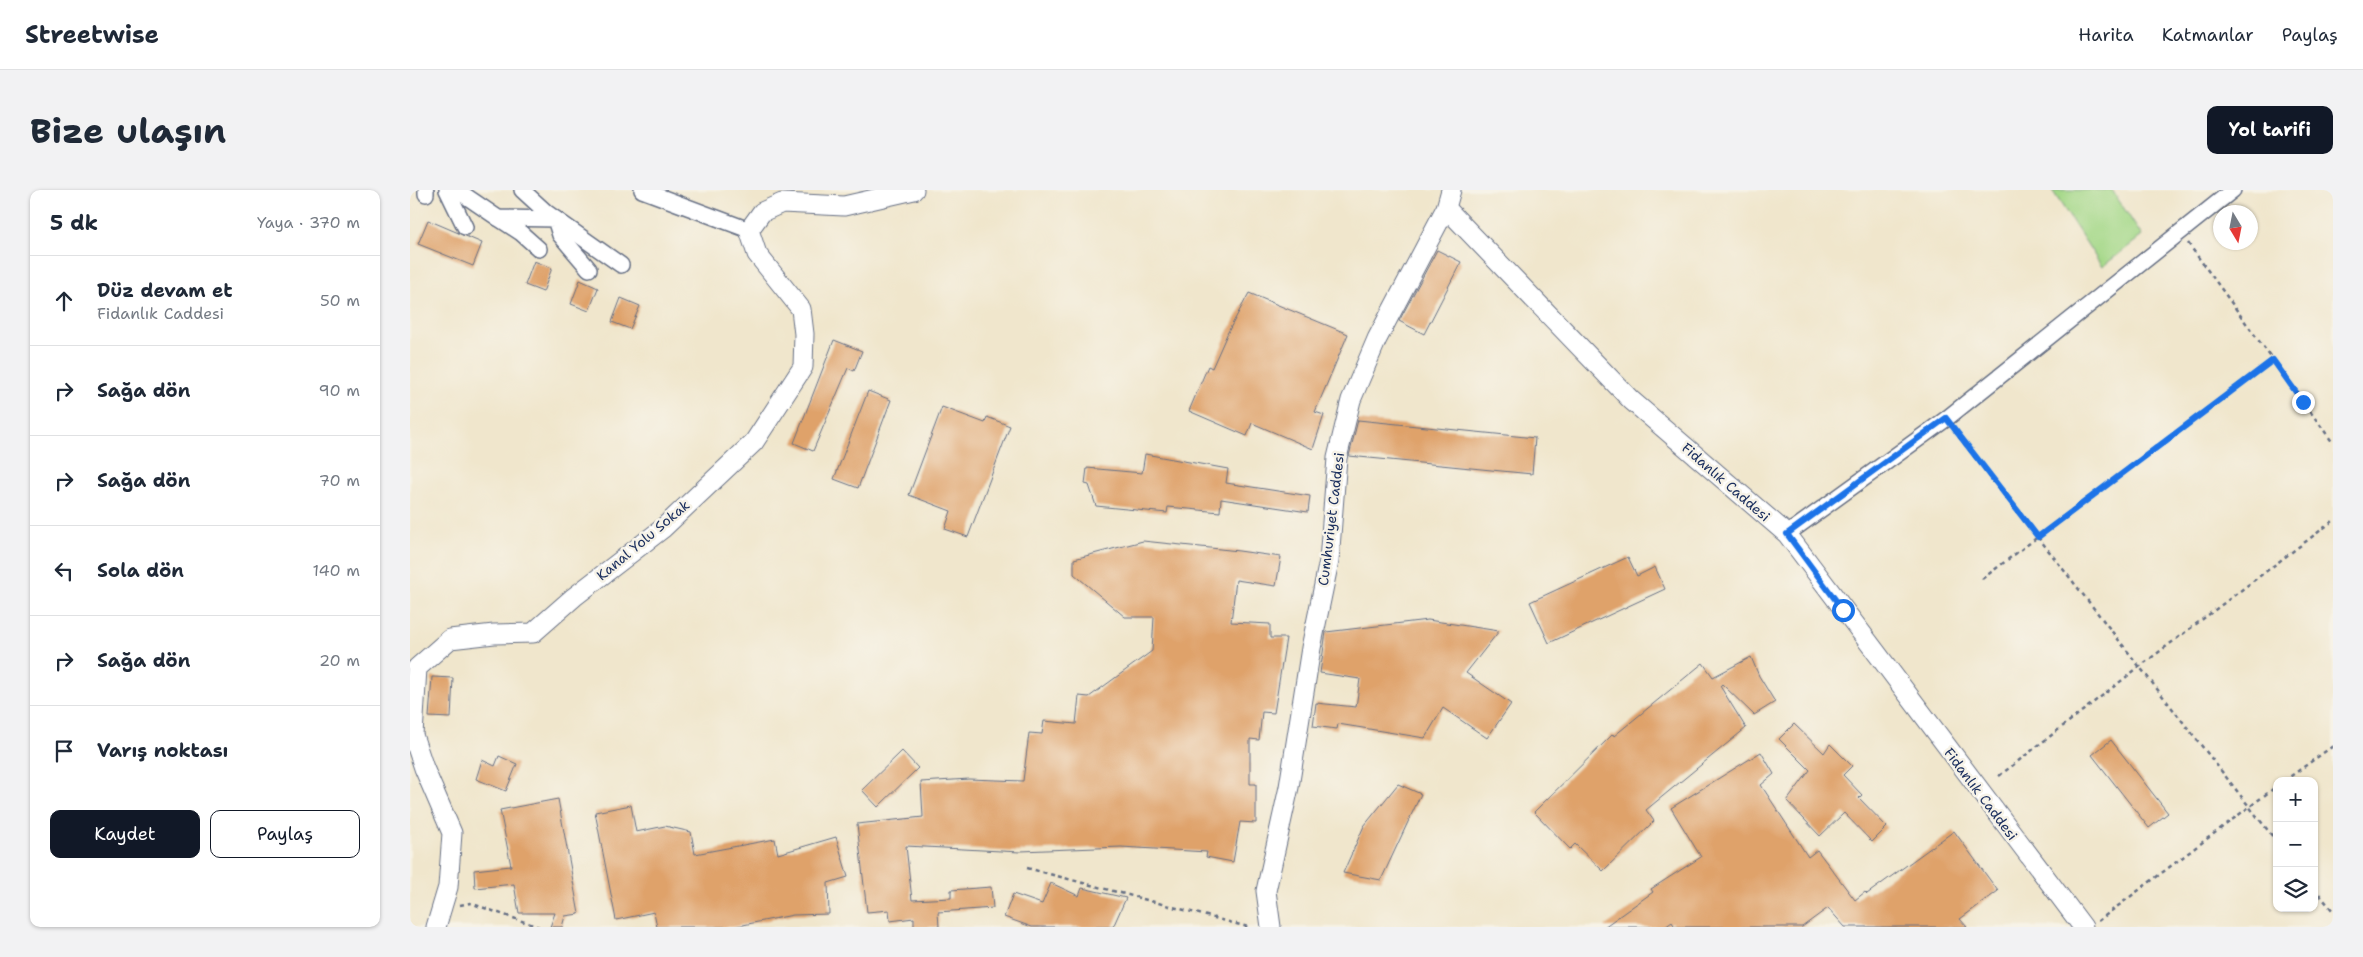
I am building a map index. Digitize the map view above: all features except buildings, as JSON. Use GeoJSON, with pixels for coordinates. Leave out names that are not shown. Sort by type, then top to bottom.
{"type":"FeatureCollection","features":[{"type":"Feature","properties":{"kind":"street"},"geometry":{"type":"LineString","coordinates":[[447,190],[465,227]]}},
{"type":"Feature","properties":{"kind":"street"},"geometry":{"type":"LineString","coordinates":[[457,190],[521,233],[539,249]]}},
{"type":"Feature","properties":{"kind":"street"},"geometry":{"type":"LineString","coordinates":[[522,190],[555,219],[621,266]]}},
{"type":"Feature","properties":{"kind":"street"},"geometry":{"type":"LineString","coordinates":[[642,190],[749,230],[762,212],[782,203],[844,206],[914,190]]}},
{"type":"Feature","properties":{"kind":"street"},"geometry":{"type":"LineString","coordinates":[[1787,534],[1946,418],[2233,190]]}},
{"type":"Feature","properties":{"kind":"street","name":"Fidanlık Caddesi"},"geometry":{"type":"LineString","coordinates":[[1448,199],[1631,400],[1787,534],[2090,924]]}},
{"type":"Feature","properties":{"kind":"street","name":"Cumhuriyet Caddesi"},"geometry":{"type":"LineString","coordinates":[[1271,927],[1266,891],[1289,787],[1312,648],[1329,561],[1337,458],[1351,400],[1378,339],[1448,199]]}},
{"type":"Feature","properties":{"kind":"street"},"geometry":{"type":"LineString","coordinates":[[498,218],[555,219]]}},
{"type":"Feature","properties":{"kind":"street"},"geometry":{"type":"LineString","coordinates":[[555,219],[560,235],[589,269]]}},
{"type":"Feature","properties":{"kind":"street","name":"Kanal Yolu Sokak"},"geometry":{"type":"LineString","coordinates":[[439,918],[448,887],[452,833],[424,768],[413,735],[417,668],[450,640],[494,634],[533,633],[574,597],[662,529],[754,442],[803,368],[804,334],[801,309],[757,254],[749,230]]}},
{"type":"Feature","properties":{"kind":"path"},"geometry":{"type":"LineString","coordinates":[[2180,232],[2333,443]]}},
{"type":"Feature","properties":{"kind":"path"},"geometry":{"type":"LineString","coordinates":[[1982,579],[2273,360]]}},
{"type":"Feature","properties":{"kind":"path"},"geometry":{"type":"LineString","coordinates":[[1946,418],[2273,837]]}},
{"type":"Feature","properties":{"kind":"path"},"geometry":{"type":"LineString","coordinates":[[1999,776],[2139,667],[2333,521]]}},
{"type":"Feature","properties":{"kind":"path"},"geometry":{"type":"LineString","coordinates":[[2290,777],[2333,746]]}},
{"type":"Feature","properties":{"kind":"path"},"geometry":{"type":"LineString","coordinates":[[2090,924],[2273,789]]}},
{"type":"Feature","properties":{"kind":"path"},"geometry":{"type":"LineString","coordinates":[[1027,868],[1248,927]]}},
{"type":"Feature","properties":{"kind":"path"},"geometry":{"type":"LineString","coordinates":[[2318,893],[2333,911]]}},
{"type":"Feature","properties":{"kind":"path"},"geometry":{"type":"LineString","coordinates":[[439,918],[470,903],[539,927]]}},
{"type":"Feature","properties":{"kind":"green space"},"geometry":{"type":"Polygon","coordinates":[[[2052,190],[2112,190],[2142,236],[2102,267],[2052,190]]]}},
{"type":"Feature","properties":{"kind":"route"},"geometry":{"type":"LineString","coordinates":[[1843,610],[1787,534],[1946,418],[2038,537],[2273,360],[2303,402]]}}]}
